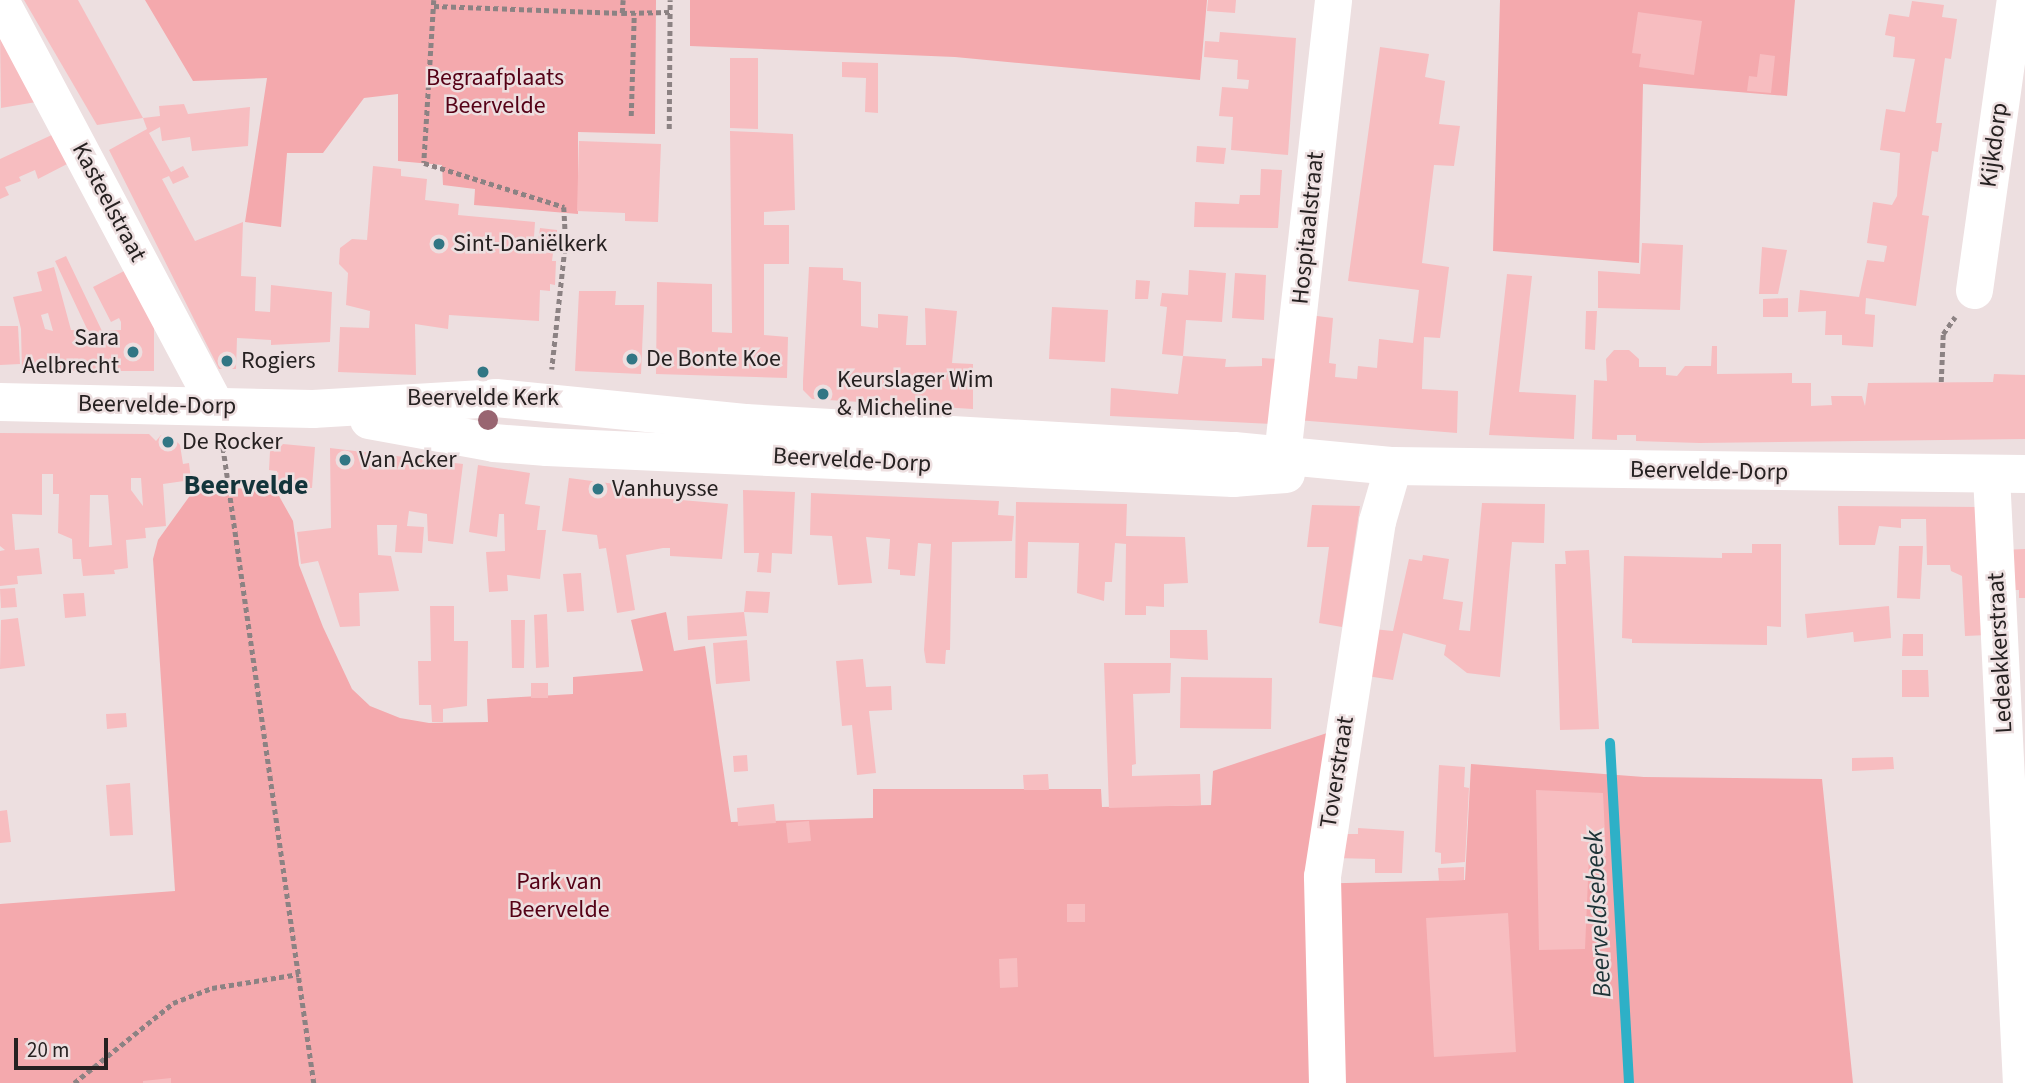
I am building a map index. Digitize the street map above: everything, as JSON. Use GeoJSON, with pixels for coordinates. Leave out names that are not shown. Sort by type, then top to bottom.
{"type":"FeatureCollection","features":[{"type":"Feature","properties":{"kind":"street","name":"Kasteelstraat"},"geometry":{"type":"LineString","coordinates":[[0,0],[216,406]]}},
{"type":"Feature","properties":{"kind":"street","name":"Hospitaalstraat"},"geometry":{"type":"LineString","coordinates":[[1282,455],[1333,0]]}},
{"type":"Feature","properties":{"kind":"street","name":"Kijkdorp"},"geometry":{"type":"LineString","coordinates":[[1974,290],[2015,0]]}},
{"type":"Feature","properties":{"kind":"street","name":"Beervelde-Dorp"},"geometry":{"type":"LineString","coordinates":[[0,402],[313,409],[496,398],[745,423],[1282,455],[1393,466],[2008,475]]}},
{"type":"Feature","properties":{"kind":"street","name":"Beervelde-Dorp"},"geometry":{"type":"LineString","coordinates":[[313,409],[494,443],[547,447],[1234,478],[1393,466]]}},
{"type":"Feature","properties":{"kind":"street","name":"Toverstraat"},"geometry":{"type":"LineString","coordinates":[[1327,1083],[1322,876],[1377,522],[1393,466]]}},
{"type":"Feature","properties":{"kind":"street","name":"Ledeakkerstraat"},"geometry":{"type":"LineString","coordinates":[[2008,475],[2021,1083]]}},
{"type":"Feature","properties":{"kind":"path"},"geometry":{"type":"LineString","coordinates":[[622,13],[623,0]]}},
{"type":"Feature","properties":{"kind":"path"},"geometry":{"type":"LineString","coordinates":[[668,129],[670,0]]}},
{"type":"Feature","properties":{"kind":"path"},"geometry":{"type":"LineString","coordinates":[[548,403],[566,240],[564,207],[424,163],[434,3],[622,13],[670,12]]}},
{"type":"Feature","properties":{"kind":"path"},"geometry":{"type":"LineString","coordinates":[[631,116],[634,13]]}},
{"type":"Feature","properties":{"kind":"path"},"geometry":{"type":"LineString","coordinates":[[430,73],[555,80]]}},
{"type":"Feature","properties":{"kind":"path"},"geometry":{"type":"LineString","coordinates":[[1941,382],[1942,334],[1974,290]]}},
{"type":"Feature","properties":{"kind":"path"},"geometry":{"type":"LineString","coordinates":[[216,406],[234,504],[314,1083]]}},
{"type":"Feature","properties":{"kind":"path"},"geometry":{"type":"LineString","coordinates":[[75,1083],[173,1003],[212,988],[299,974]]}},
{"type":"Feature","properties":{"kind":"green space","name":"Begraafplaats Beervelde"},"geometry":{"type":"Polygon","coordinates":[[[145,0],[656,0],[655,134],[578,132],[578,214],[474,205],[475,189],[443,185],[442,165],[398,161],[398,94],[364,98],[323,153],[287,153],[281,227],[245,222],[267,78],[193,81],[145,0]]]}},
{"type":"Feature","properties":{"kind":"green space"},"geometry":{"type":"Polygon","coordinates":[[[690,0],[1207,0],[1200,80],[955,57],[690,46],[690,0]]]}},
{"type":"Feature","properties":{"kind":"green space"},"geometry":{"type":"Polygon","coordinates":[[[1500,0],[1795,0],[1787,96],[1643,84],[1639,263],[1493,251],[1500,0]]]}},
{"type":"Feature","properties":{"kind":"green space","name":"Park van Beervelde"},"geometry":{"type":"Polygon","coordinates":[[[274,487],[293,521],[299,565],[323,627],[352,689],[370,706],[400,718],[429,723],[488,722],[487,699],[573,694],[573,677],[643,671],[631,620],[666,612],[674,651],[705,646],[731,822],[873,818],[873,789],[1101,789],[1102,807],[1211,805],[1213,771],[1327,733],[1306,884],[1465,880],[1471,764],[1644,777],[1822,779],[1853,1083],[0,1083],[0,904],[175,891],[153,559],[158,540],[194,490],[274,487]]]}},
{"type":"Feature","properties":{"kind":"building"},"geometry":{"type":"Polygon","coordinates":[[[24,0],[78,0],[143,118],[97,125],[24,0]]]}},
{"type":"Feature","properties":{"kind":"building"},"geometry":{"type":"Polygon","coordinates":[[[1208,0],[1236,0],[1235,13],[1207,11],[1208,0]]]}},
{"type":"Feature","properties":{"kind":"building"},"geometry":{"type":"Polygon","coordinates":[[[1912,1],[1944,5],[1942,17],[1957,19],[1951,59],[1945,58],[1936,123],[1942,123],[1938,152],[1932,151],[1922,215],[1929,216],[1916,306],[1866,298],[1865,314],[1875,315],[1873,347],[1842,345],[1842,335],[1825,335],[1826,311],[1798,312],[1800,290],[1859,297],[1867,260],[1884,262],[1887,246],[1867,243],[1873,202],[1892,205],[1897,196],[1900,153],[1880,150],[1886,109],[1905,112],[1915,59],[1893,57],[1895,37],[1885,35],[1889,14],[1909,17],[1912,1]]]}},
{"type":"Feature","properties":{"kind":"building"},"geometry":{"type":"Polygon","coordinates":[[[1638,12],[1702,21],[1694,75],[1639,67],[1641,54],[1632,53],[1638,12]]]}},
{"type":"Feature","properties":{"kind":"building"},"geometry":{"type":"Polygon","coordinates":[[[1220,32],[1296,38],[1288,155],[1231,150],[1233,117],[1219,116],[1222,87],[1248,89],[1249,80],[1237,79],[1238,60],[1204,57],[1205,41],[1219,42],[1220,32]]]}},
{"type":"Feature","properties":{"kind":"building"},"geometry":{"type":"Polygon","coordinates":[[[0,33],[42,101],[1,108],[0,33]]]}},
{"type":"Feature","properties":{"kind":"building"},"geometry":{"type":"Polygon","coordinates":[[[1380,47],[1429,54],[1425,77],[1445,81],[1439,124],[1460,126],[1454,166],[1434,165],[1422,263],[1449,267],[1440,338],[1424,337],[1422,389],[1458,391],[1457,433],[1297,420],[1309,315],[1333,318],[1329,363],[1336,364],[1335,377],[1357,379],[1358,366],[1377,368],[1379,339],[1413,343],[1419,290],[1348,281],[1380,47]]]}},
{"type":"Feature","properties":{"kind":"building"},"geometry":{"type":"Polygon","coordinates":[[[1760,54],[1775,56],[1771,93],[1747,91],[1749,76],[1757,77],[1760,54]]]}},
{"type":"Feature","properties":{"kind":"building"},"geometry":{"type":"Polygon","coordinates":[[[730,58],[758,58],[758,129],[730,128],[730,58]]]}},
{"type":"Feature","properties":{"kind":"building"},"geometry":{"type":"Polygon","coordinates":[[[842,62],[878,63],[878,113],[865,112],[866,78],[842,77],[842,62]]]}},
{"type":"Feature","properties":{"kind":"building"},"geometry":{"type":"Polygon","coordinates":[[[184,104],[188,114],[250,107],[248,146],[192,151],[190,137],[162,141],[160,127],[149,133],[171,172],[183,166],[189,177],[173,184],[169,176],[162,179],[195,241],[243,222],[241,276],[256,277],[255,311],[270,312],[271,285],[332,292],[330,342],[271,345],[271,340],[237,338],[236,369],[219,369],[109,150],[147,129],[143,118],[160,116],[159,106],[184,104]]]}},
{"type":"Feature","properties":{"kind":"building"},"geometry":{"type":"Polygon","coordinates":[[[730,131],[793,134],[795,210],[764,212],[764,225],[789,225],[789,264],[764,264],[764,335],[788,337],[787,378],[656,374],[657,282],[712,284],[712,332],[732,333],[730,131]]]}},
{"type":"Feature","properties":{"kind":"building"},"geometry":{"type":"Polygon","coordinates":[[[56,133],[71,162],[38,179],[35,170],[19,177],[21,181],[5,187],[9,195],[0,199],[0,159],[56,133]]]}},
{"type":"Feature","properties":{"kind":"building"},"geometry":{"type":"Polygon","coordinates":[[[579,141],[661,144],[658,222],[625,221],[625,213],[577,211],[579,141]]]}},
{"type":"Feature","properties":{"kind":"building"},"geometry":{"type":"Polygon","coordinates":[[[1197,146],[1226,148],[1224,164],[1196,162],[1197,146]]]}},
{"type":"Feature","properties":{"kind":"building","name":"Sint-Daniëlkerk"},"geometry":{"type":"Polygon","coordinates":[[[373,166],[401,169],[401,176],[427,179],[425,200],[459,204],[458,215],[535,222],[533,252],[553,253],[552,261],[556,261],[555,285],[550,284],[550,291],[540,290],[539,321],[449,315],[448,329],[415,324],[416,375],[338,372],[340,327],[369,328],[370,311],[346,305],[348,273],[339,264],[340,248],[352,239],[367,240],[373,166]]]}},
{"type":"Feature","properties":{"kind":"building"},"geometry":{"type":"Polygon","coordinates":[[[1261,169],[1282,170],[1278,228],[1194,227],[1195,202],[1239,204],[1240,195],[1260,195],[1261,169]]]}},
{"type":"Feature","properties":{"kind":"building"},"geometry":{"type":"Polygon","coordinates":[[[540,228],[557,230],[557,243],[538,242],[540,228]]]}},
{"type":"Feature","properties":{"kind":"building"},"geometry":{"type":"Polygon","coordinates":[[[1642,243],[1683,245],[1680,310],[1598,308],[1598,271],[1640,274],[1642,243]]]}},
{"type":"Feature","properties":{"kind":"building"},"geometry":{"type":"Polygon","coordinates":[[[1762,247],[1787,250],[1778,294],[1759,294],[1762,247]]]}},
{"type":"Feature","properties":{"kind":"building"},"geometry":{"type":"Polygon","coordinates":[[[66,256],[102,331],[121,330],[121,322],[119,318],[111,322],[93,287],[126,270],[154,325],[154,371],[22,371],[21,329],[13,297],[42,291],[37,272],[54,267],[71,330],[88,331],[55,261],[66,256]],[[48,313],[41,315],[45,329],[53,331],[48,313]]]}},
{"type":"Feature","properties":{"kind":"building"},"geometry":{"type":"Polygon","coordinates":[[[809,267],[843,268],[843,280],[861,282],[861,326],[878,328],[878,314],[908,316],[906,345],[926,345],[925,308],[957,311],[952,363],[973,364],[973,409],[812,399],[803,390],[809,267]]]}},
{"type":"Feature","properties":{"kind":"building"},"geometry":{"type":"Polygon","coordinates":[[[1189,270],[1226,273],[1222,322],[1186,320],[1183,356],[1162,354],[1167,307],[1160,306],[1162,293],[1188,295],[1189,270]]]}},
{"type":"Feature","properties":{"kind":"building"},"geometry":{"type":"Polygon","coordinates":[[[1235,273],[1266,275],[1264,320],[1232,318],[1235,273]]]}},
{"type":"Feature","properties":{"kind":"building"},"geometry":{"type":"Polygon","coordinates":[[[1507,274],[1532,276],[1519,392],[1576,395],[1574,439],[1489,435],[1507,274]]]}},
{"type":"Feature","properties":{"kind":"building"},"geometry":{"type":"Polygon","coordinates":[[[1136,280],[1150,281],[1148,299],[1135,299],[1136,280]]]}},
{"type":"Feature","properties":{"kind":"building"},"geometry":{"type":"Polygon","coordinates":[[[579,291],[616,291],[615,305],[644,305],[641,374],[575,371],[579,291]]]}},
{"type":"Feature","properties":{"kind":"building"},"geometry":{"type":"Polygon","coordinates":[[[1788,298],[1788,317],[1763,317],[1763,299],[1788,298]]]}},
{"type":"Feature","properties":{"kind":"building"},"geometry":{"type":"Polygon","coordinates":[[[1052,307],[1108,310],[1105,362],[1049,359],[1052,307]]]}},
{"type":"Feature","properties":{"kind":"building"},"geometry":{"type":"Polygon","coordinates":[[[1586,311],[1597,311],[1595,350],[1585,349],[1586,311]]]}},
{"type":"Feature","properties":{"kind":"building"},"geometry":{"type":"Polygon","coordinates":[[[0,326],[18,326],[20,364],[0,365],[0,326]]]}},
{"type":"Feature","properties":{"kind":"building"},"geometry":{"type":"Polygon","coordinates":[[[1712,346],[1717,346],[1717,374],[1792,373],[1792,383],[1811,383],[1811,406],[1832,405],[1831,396],[1862,396],[1865,406],[1868,383],[1993,382],[1994,374],[2025,375],[2025,439],[1699,443],[1636,441],[1636,435],[1617,435],[1617,440],[1592,439],[1594,380],[1607,381],[1606,359],[1614,350],[1629,350],[1639,359],[1639,367],[1666,367],[1666,375],[1677,376],[1685,366],[1711,366],[1712,346]]]}},
{"type":"Feature","properties":{"kind":"building"},"geometry":{"type":"Polygon","coordinates":[[[1183,356],[1226,359],[1225,367],[1262,366],[1262,358],[1278,359],[1273,424],[1110,416],[1111,388],[1178,394],[1183,356]]]}},
{"type":"Feature","properties":{"kind":"building"},"geometry":{"type":"Polygon","coordinates":[[[0,433],[149,434],[156,441],[161,435],[172,436],[180,445],[183,464],[189,463],[191,480],[163,484],[166,526],[145,528],[146,538],[126,540],[128,568],[114,570],[115,574],[83,576],[81,559],[73,559],[72,539],[58,533],[59,494],[53,494],[53,474],[42,474],[42,515],[12,514],[15,550],[39,548],[42,574],[17,576],[18,584],[0,586],[0,551],[5,550],[0,546],[0,433]],[[131,478],[131,490],[143,506],[141,478],[131,478]],[[90,495],[89,547],[112,545],[108,495],[90,495]]]}},
{"type":"Feature","properties":{"kind":"building"},"geometry":{"type":"Polygon","coordinates":[[[283,444],[315,447],[312,488],[276,487],[277,471],[269,470],[270,451],[277,451],[283,444]]]}},
{"type":"Feature","properties":{"kind":"building"},"geometry":{"type":"Polygon","coordinates":[[[330,448],[463,464],[453,544],[428,541],[427,514],[409,511],[407,526],[424,527],[422,553],[395,552],[397,525],[377,525],[378,555],[391,556],[399,591],[359,593],[360,626],[340,627],[318,561],[301,564],[297,532],[331,528],[330,448]]]}},
{"type":"Feature","properties":{"kind":"building"},"geometry":{"type":"Polygon","coordinates":[[[478,465],[530,473],[525,504],[540,506],[537,530],[546,530],[540,579],[507,575],[508,591],[489,592],[486,552],[505,551],[504,514],[499,514],[497,537],[469,532],[478,465]]]}},
{"type":"Feature","properties":{"kind":"building"},"geometry":{"type":"Polygon","coordinates":[[[569,478],[623,485],[623,495],[728,504],[722,559],[670,556],[670,548],[626,555],[635,610],[617,613],[606,548],[599,549],[597,535],[562,531],[569,478]]]}},
{"type":"Feature","properties":{"kind":"building"},"geometry":{"type":"Polygon","coordinates":[[[743,490],[795,492],[792,554],[772,553],[771,573],[757,572],[759,553],[744,553],[743,490]]]}},
{"type":"Feature","properties":{"kind":"building"},"geometry":{"type":"Polygon","coordinates":[[[811,493],[999,501],[998,515],[1014,516],[1012,541],[952,542],[950,650],[946,650],[945,664],[926,663],[924,650],[931,544],[918,543],[915,576],[900,575],[900,570],[888,569],[890,539],[866,537],[872,583],[838,585],[832,536],[810,535],[811,493]]]}},
{"type":"Feature","properties":{"kind":"building"},"geometry":{"type":"Polygon","coordinates":[[[1016,502],[1127,504],[1126,536],[1185,537],[1188,583],[1164,584],[1164,607],[1146,606],[1146,615],[1125,615],[1126,544],[1115,543],[1112,582],[1105,582],[1104,601],[1077,593],[1079,543],[1028,542],[1027,578],[1015,578],[1016,502]]]}},
{"type":"Feature","properties":{"kind":"building"},"geometry":{"type":"Polygon","coordinates":[[[1482,503],[1545,504],[1544,543],[1512,542],[1500,677],[1467,673],[1444,655],[1446,645],[1403,633],[1393,680],[1367,676],[1373,629],[1393,631],[1409,559],[1422,561],[1423,555],[1449,559],[1443,599],[1463,602],[1459,630],[1470,631],[1482,503]]]}},
{"type":"Feature","properties":{"kind":"building"},"geometry":{"type":"Polygon","coordinates":[[[1312,505],[1360,506],[1342,627],[1319,623],[1329,547],[1307,547],[1312,505]]]}},
{"type":"Feature","properties":{"kind":"building"},"geometry":{"type":"Polygon","coordinates":[[[1838,506],[1981,507],[1988,635],[1965,636],[1962,576],[1951,571],[1950,565],[1927,565],[1926,519],[1901,519],[1901,528],[1879,526],[1875,545],[1839,545],[1838,506]]]}},
{"type":"Feature","properties":{"kind":"building"},"geometry":{"type":"Polygon","coordinates":[[[1752,544],[1781,544],[1781,627],[1767,626],[1767,645],[1632,643],[1632,639],[1622,638],[1624,556],[1722,558],[1722,553],[1752,553],[1752,544]]]}},
{"type":"Feature","properties":{"kind":"building"},"geometry":{"type":"Polygon","coordinates":[[[1899,546],[1923,546],[1920,599],[1897,598],[1899,546]]]}},
{"type":"Feature","properties":{"kind":"building"},"geometry":{"type":"Polygon","coordinates":[[[2025,549],[2025,598],[2019,598],[2019,590],[2004,590],[2003,550],[2025,549]]]}},
{"type":"Feature","properties":{"kind":"building"},"geometry":{"type":"Polygon","coordinates":[[[1589,550],[1599,729],[1560,730],[1555,564],[1566,564],[1565,551],[1589,550]]]}},
{"type":"Feature","properties":{"kind":"building"},"geometry":{"type":"Polygon","coordinates":[[[581,573],[584,611],[567,612],[563,574],[581,573]]]}},
{"type":"Feature","properties":{"kind":"building"},"geometry":{"type":"Polygon","coordinates":[[[15,588],[17,607],[1,608],[0,589],[15,588]]]}},
{"type":"Feature","properties":{"kind":"building"},"geometry":{"type":"Polygon","coordinates":[[[746,591],[770,592],[768,613],[744,612],[746,591]]]}},
{"type":"Feature","properties":{"kind":"building"},"geometry":{"type":"Polygon","coordinates":[[[84,593],[86,616],[65,618],[63,594],[84,593]]]}},
{"type":"Feature","properties":{"kind":"building"},"geometry":{"type":"Polygon","coordinates":[[[430,606],[454,606],[454,641],[468,641],[467,706],[443,709],[443,722],[432,722],[431,705],[419,705],[418,661],[431,661],[430,606]]]}},
{"type":"Feature","properties":{"kind":"building"},"geometry":{"type":"Polygon","coordinates":[[[1889,606],[1891,638],[1854,642],[1853,632],[1807,638],[1805,614],[1889,606]]]}},
{"type":"Feature","properties":{"kind":"building"},"geometry":{"type":"Polygon","coordinates":[[[744,612],[747,636],[688,640],[687,616],[744,612]]]}},
{"type":"Feature","properties":{"kind":"building"},"geometry":{"type":"Polygon","coordinates":[[[547,614],[549,667],[536,668],[534,615],[547,614]]]}},
{"type":"Feature","properties":{"kind":"building"},"geometry":{"type":"Polygon","coordinates":[[[18,618],[25,666],[0,669],[1,620],[18,618]]]}},
{"type":"Feature","properties":{"kind":"building"},"geometry":{"type":"Polygon","coordinates":[[[511,620],[525,620],[524,668],[512,668],[511,620]]]}},
{"type":"Feature","properties":{"kind":"building"},"geometry":{"type":"Polygon","coordinates":[[[1170,630],[1207,630],[1208,660],[1170,658],[1170,630]]]}},
{"type":"Feature","properties":{"kind":"building"},"geometry":{"type":"Polygon","coordinates":[[[1903,634],[1923,634],[1923,656],[1902,656],[1903,634]]]}},
{"type":"Feature","properties":{"kind":"building"},"geometry":{"type":"Polygon","coordinates":[[[747,640],[750,681],[716,684],[713,643],[747,640]]]}},
{"type":"Feature","properties":{"kind":"building"},"geometry":{"type":"Polygon","coordinates":[[[863,659],[866,687],[891,686],[892,710],[869,711],[876,773],[857,775],[852,725],[842,726],[836,661],[863,659]]]}},
{"type":"Feature","properties":{"kind":"building"},"geometry":{"type":"Polygon","coordinates":[[[1104,663],[1171,663],[1170,693],[1133,694],[1136,764],[1132,765],[1132,776],[1200,774],[1201,805],[1109,808],[1104,663]]]}},
{"type":"Feature","properties":{"kind":"building"},"geometry":{"type":"Polygon","coordinates":[[[1902,670],[1928,670],[1929,697],[1902,697],[1902,670]]]}},
{"type":"Feature","properties":{"kind":"building"},"geometry":{"type":"Polygon","coordinates":[[[1181,677],[1272,678],[1271,729],[1180,728],[1181,677]]]}},
{"type":"Feature","properties":{"kind":"building"},"geometry":{"type":"Polygon","coordinates":[[[531,683],[548,683],[548,698],[531,698],[531,683]]]}},
{"type":"Feature","properties":{"kind":"building"},"geometry":{"type":"Polygon","coordinates":[[[126,713],[127,727],[107,729],[106,714],[126,713]]]}},
{"type":"Feature","properties":{"kind":"building"},"geometry":{"type":"Polygon","coordinates":[[[747,755],[748,771],[734,772],[733,756],[747,755]]]}},
{"type":"Feature","properties":{"kind":"building"},"geometry":{"type":"Polygon","coordinates":[[[1893,757],[1894,769],[1852,771],[1852,758],[1893,757]]]}},
{"type":"Feature","properties":{"kind":"building"},"geometry":{"type":"Polygon","coordinates":[[[1439,765],[1465,767],[1464,787],[1469,788],[1465,862],[1441,864],[1441,853],[1435,852],[1439,765]]]}},
{"type":"Feature","properties":{"kind":"building"},"geometry":{"type":"Polygon","coordinates":[[[1048,774],[1049,790],[1024,790],[1023,775],[1048,774]]]}},
{"type":"Feature","properties":{"kind":"building"},"geometry":{"type":"Polygon","coordinates":[[[130,783],[133,835],[110,836],[106,785],[130,783]]]}},
{"type":"Feature","properties":{"kind":"building"},"geometry":{"type":"Polygon","coordinates":[[[1536,790],[1603,793],[1606,856],[1589,856],[1585,949],[1539,950],[1536,790]]]}},
{"type":"Feature","properties":{"kind":"building"},"geometry":{"type":"Polygon","coordinates":[[[774,804],[776,823],[738,826],[737,808],[774,804]]]}},
{"type":"Feature","properties":{"kind":"building"},"geometry":{"type":"Polygon","coordinates":[[[7,810],[11,842],[0,843],[0,811],[7,810]]]}},
{"type":"Feature","properties":{"kind":"building"},"geometry":{"type":"Polygon","coordinates":[[[809,821],[811,841],[788,843],[786,823],[809,821]]]}},
{"type":"Feature","properties":{"kind":"building"},"geometry":{"type":"Polygon","coordinates":[[[1358,828],[1404,831],[1402,873],[1375,873],[1375,859],[1335,858],[1335,834],[1358,834],[1358,828]]]}},
{"type":"Feature","properties":{"kind":"building"},"geometry":{"type":"Polygon","coordinates":[[[1464,867],[1464,880],[1439,881],[1438,868],[1464,867]]]}},
{"type":"Feature","properties":{"kind":"building"},"geometry":{"type":"Polygon","coordinates":[[[1067,904],[1085,904],[1085,922],[1067,922],[1067,904]]]}},
{"type":"Feature","properties":{"kind":"building"},"geometry":{"type":"Polygon","coordinates":[[[1508,913],[1516,1052],[1434,1057],[1426,918],[1508,913]]]}},
{"type":"Feature","properties":{"kind":"building"},"geometry":{"type":"Polygon","coordinates":[[[1017,958],[1018,987],[1000,988],[999,959],[1017,958]]]}},
{"type":"Feature","properties":{"kind":"building"},"geometry":{"type":"Polygon","coordinates":[[[171,1078],[171,1083],[143,1083],[143,1081],[171,1078]]]}},
{"type":"Feature","properties":{"kind":"waterway","name":"Beerveldsebeek"},"geometry":{"type":"LineString","coordinates":[[1610,743],[1629,1083]]}},
{"type":"Feature","properties":{"kind":"place","name":"Sint-Daniëlkerk"},"geometry":{"type":"Point","coordinates":[439,244]}},
{"type":"Feature","properties":{"kind":"place","name":"Sara Aelbrecht"},"geometry":{"type":"Point","coordinates":[133,352]}},
{"type":"Feature","properties":{"kind":"place","name":"De Bonte Koe"},"geometry":{"type":"Point","coordinates":[632,359]}},
{"type":"Feature","properties":{"kind":"place","name":"Rogiers"},"geometry":{"type":"Point","coordinates":[227,361]}},
{"type":"Feature","properties":{"kind":"place","name":"Beervelde Kerk"},"geometry":{"type":"Point","coordinates":[483,372]}},
{"type":"Feature","properties":{"kind":"place","name":"Keurslager Wim & Micheline"},"geometry":{"type":"Point","coordinates":[823,394]}},
{"type":"Feature","properties":{"kind":"place","name":"De Rocker"},"geometry":{"type":"Point","coordinates":[168,442]}},
{"type":"Feature","properties":{"kind":"place","name":"Van Acker"},"geometry":{"type":"Point","coordinates":[345,460]}},
{"type":"Feature","properties":{"kind":"place","name":"Vanhuysse"},"geometry":{"type":"Point","coordinates":[598,489]}},
{"type":"Feature","properties":{"kind":"district","name":"Beervelde"},"geometry":{"type":"Point","coordinates":[246,485]}}]}
